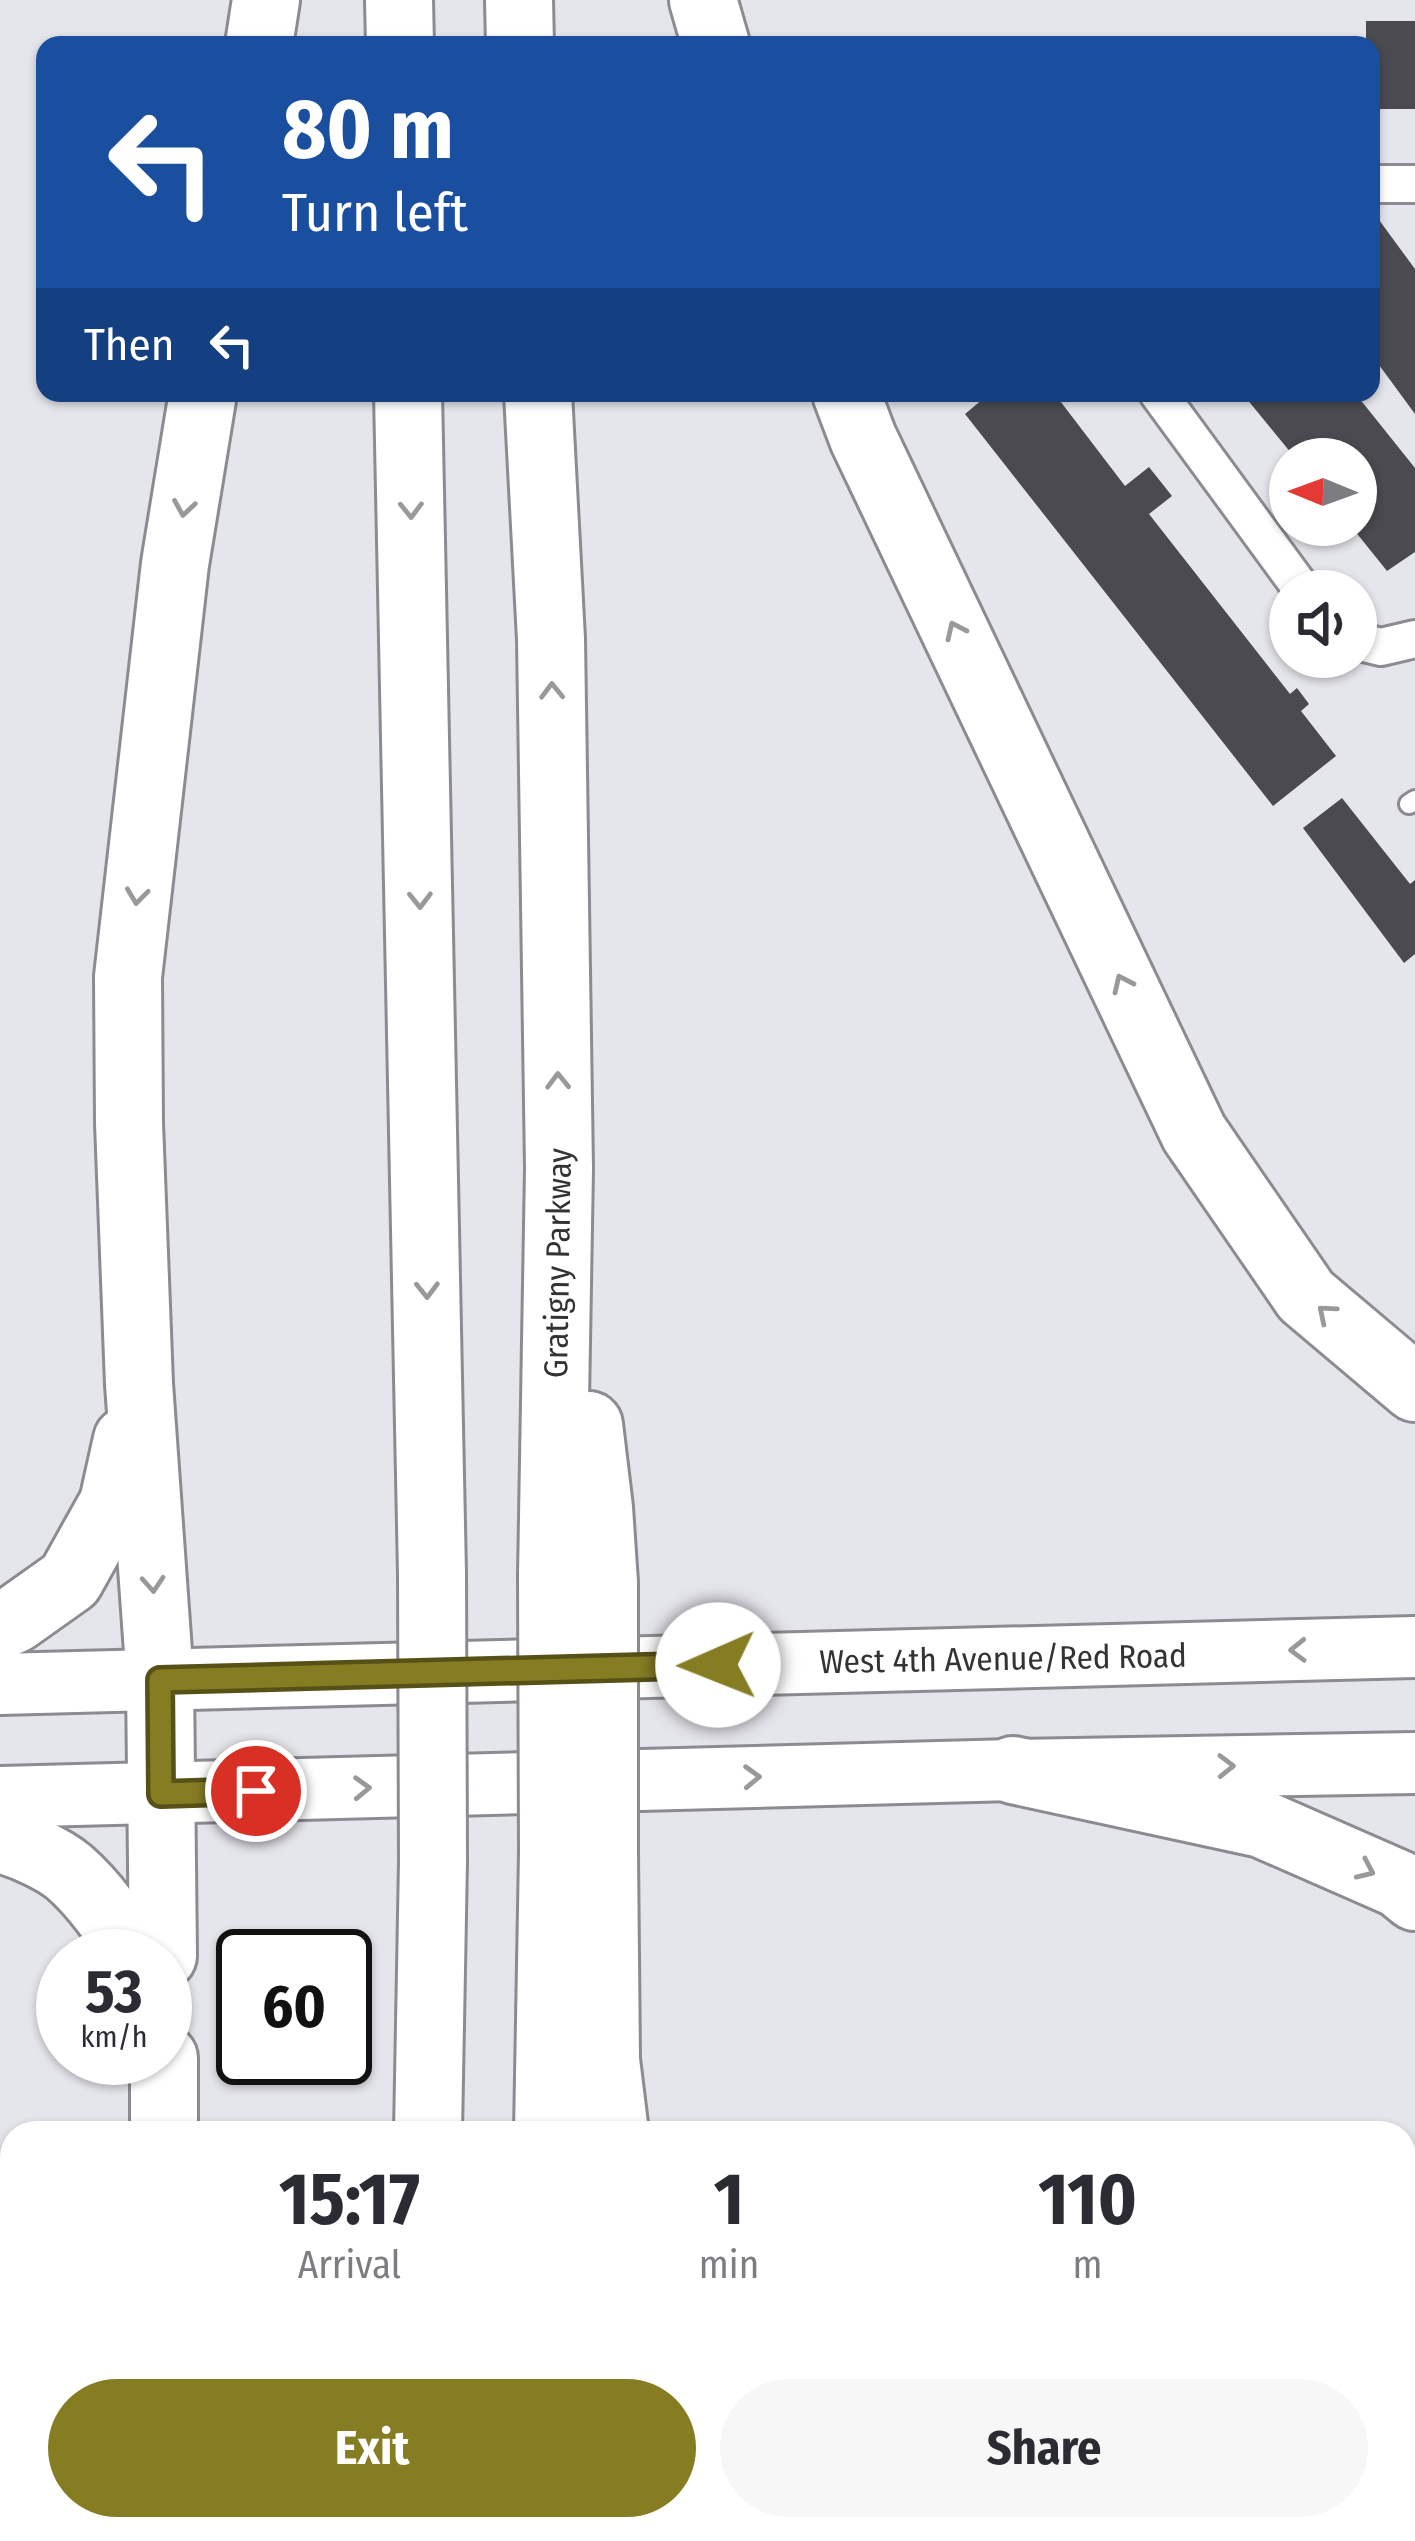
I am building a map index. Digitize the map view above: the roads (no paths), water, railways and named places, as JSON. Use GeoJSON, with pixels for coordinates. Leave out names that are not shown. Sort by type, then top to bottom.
{"type":"FeatureCollection","features":[{"type":"Feature","properties":{"kind":"highway"},"geometry":{"type":"LineString","coordinates":[[261,36],[266,0]]}},
{"type":"Feature","properties":{"kind":"highway"},"geometry":{"type":"LineString","coordinates":[[399,0],[400,36]]}},
{"type":"Feature","properties":{"kind":"highway"},"geometry":{"type":"LineString","coordinates":[[519,0],[520,36]]}},
{"type":"Feature","properties":{"kind":"highway"},"geometry":{"type":"LineString","coordinates":[[703,0],[713,36]]}},
{"type":"Feature","properties":{"kind":"highway"},"geometry":{"type":"LineString","coordinates":[[163,1929],[160,1680],[139,1384],[128,977],[175,564],[202,402]]}},
{"type":"Feature","properties":{"kind":"highway"},"geometry":{"type":"LineString","coordinates":[[409,402],[432,1574],[428,2121]]}},
{"type":"Feature","properties":{"kind":"highway","name":"Gratigny Parkway"},"geometry":{"type":"LineString","coordinates":[[538,402],[551,639],[559,1168],[578,1579],[579,1852],[549,2121]]}},
{"type":"Feature","properties":{"kind":"highway"},"geometry":{"type":"LineString","coordinates":[[849,402],[1194,1133],[1306,1296],[1415,1388]]}},
{"type":"Feature","properties":{"kind":"highway"},"geometry":{"type":"LineString","coordinates":[[0,1626],[70,1580],[85,1554],[113,1503],[139,1384]]}},
{"type":"Feature","properties":{"kind":"highway"},"geometry":{"type":"LineString","coordinates":[[1013,1770],[1262,1824],[1399,1884],[1415,1898]]}},
{"type":"Feature","properties":{"kind":"highway"},"geometry":{"type":"LineString","coordinates":[[0,1839],[68,1871],[119,1929]]}},
{"type":"Feature","properties":{"kind":"highway"},"geometry":{"type":"LineString","coordinates":[[579,1852],[613,2121]]}},
{"type":"Feature","properties":{"kind":"highway"},"geometry":{"type":"LineString","coordinates":[[164,2085],[164,2121]]}},
{"type":"Feature","properties":{"kind":"main road","name":"West 4th Avenue/Red Road"},"geometry":{"type":"LineString","coordinates":[[0,1684],[1415,1647]]}},
{"type":"Feature","properties":{"kind":"main road"},"geometry":{"type":"LineString","coordinates":[[0,1797],[1415,1762]]}},
{"type":"Feature","properties":{"kind":"street"},"geometry":{"type":"LineString","coordinates":[[1380,184],[1415,184]]}},
{"type":"Feature","properties":{"kind":"street"},"geometry":{"type":"LineString","coordinates":[[1164,402],[1288,570]]}},
{"type":"Feature","properties":{"kind":"street"},"geometry":{"type":"LineString","coordinates":[[1377,646],[1415,639]]}}]}
